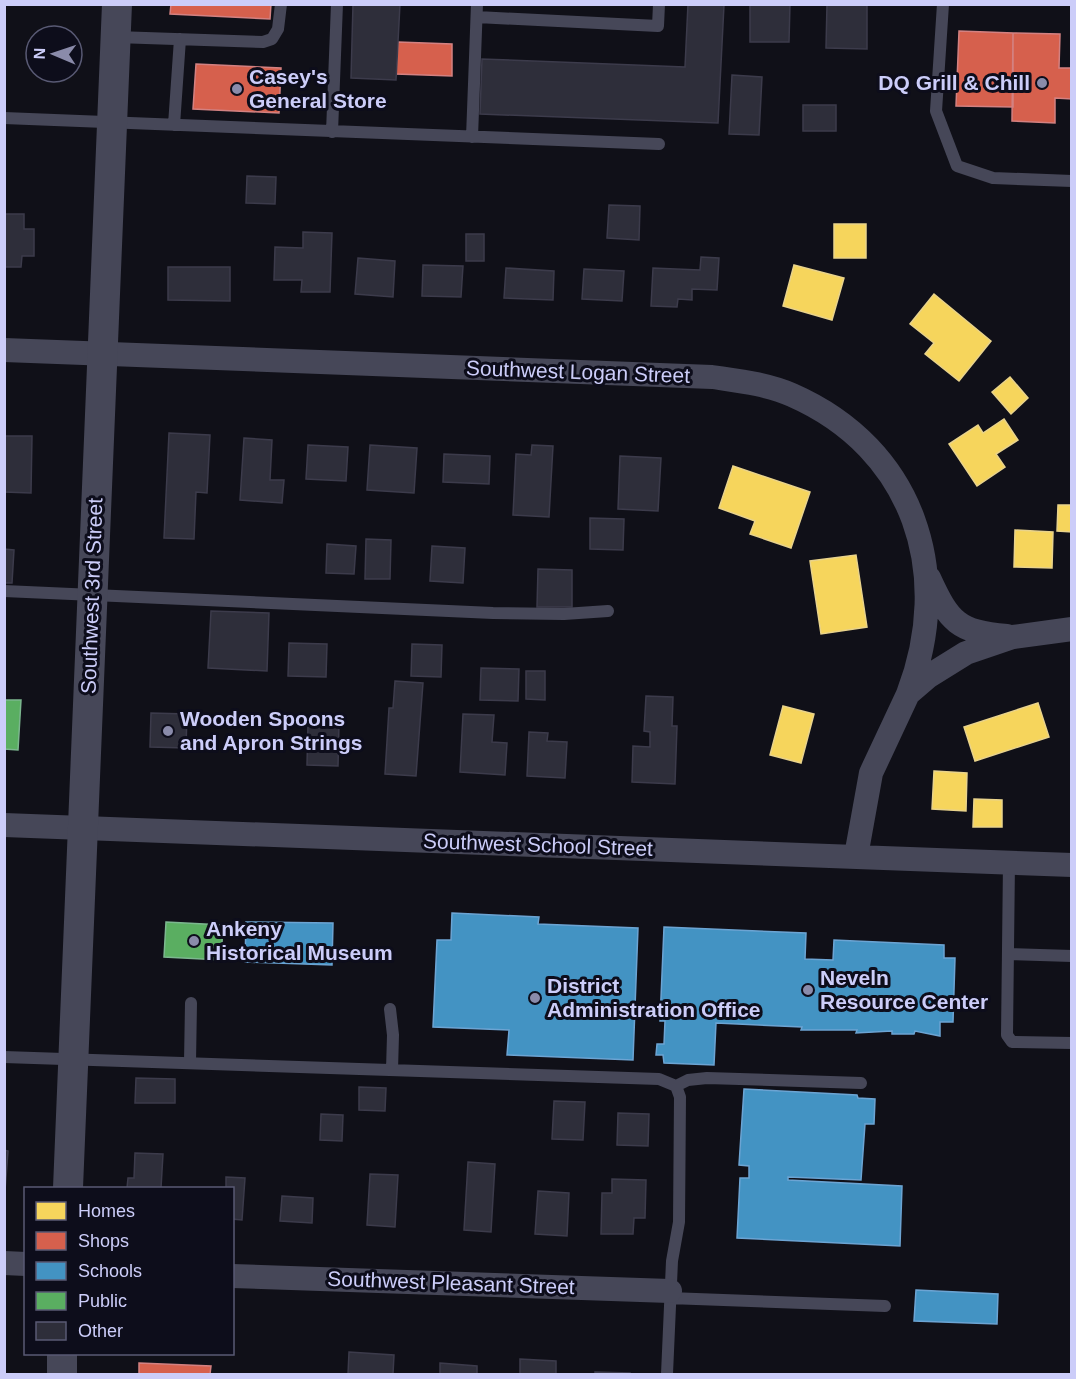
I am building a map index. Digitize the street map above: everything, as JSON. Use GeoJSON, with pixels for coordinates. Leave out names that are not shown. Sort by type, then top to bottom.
{"type":"FeatureCollection","features":[{"type":"Feature","properties":{"kind":"street","name":"Southwest 3rd Street"},"geometry":{"type":"LineString","coordinates":[[68,1187],[117,4]]}},
{"type":"Feature","properties":{"kind":"street","name":"Southwest Logan Street"},"geometry":{"type":"LineString","coordinates":[[4,350],[712,377],[758,384],[792,395],[822,412],[852,433],[878,459],[902,492],[917,529],[927,574],[926,634],[921,661],[871,773],[856,856]]}},
{"type":"Feature","properties":{"kind":"street"},"geometry":{"type":"LineString","coordinates":[[927,574],[952,620],[964,628],[1013,637]]}},
{"type":"Feature","properties":{"kind":"street"},"geometry":{"type":"LineString","coordinates":[[908,694],[929,676],[966,653],[1013,637],[1071,629]]}},
{"type":"Feature","properties":{"kind":"street","name":"Southwest School Street"},"geometry":{"type":"LineString","coordinates":[[4,825],[1071,865]]}},
{"type":"Feature","properties":{"kind":"street"},"geometry":{"type":"LineString","coordinates":[[4,1263],[24,1264]]}},
{"type":"Feature","properties":{"kind":"street","name":"Southwest Pleasant Street"},"geometry":{"type":"LineString","coordinates":[[234,1276],[670,1294]]}},
{"type":"Feature","properties":{"kind":"street"},"geometry":{"type":"LineString","coordinates":[[62,1355],[62,1374]]}},
{"type":"Feature","properties":{"kind":"lane"},"geometry":{"type":"LineString","coordinates":[[116,36],[263,42],[272,39],[278,29],[281,4]]}},
{"type":"Feature","properties":{"kind":"lane"},"geometry":{"type":"LineString","coordinates":[[332,132],[337,4]]}},
{"type":"Feature","properties":{"kind":"lane"},"geometry":{"type":"LineString","coordinates":[[472,137],[477,11],[658,26],[658,4]]}},
{"type":"Feature","properties":{"kind":"lane"},"geometry":{"type":"LineString","coordinates":[[943,4],[936,111],[957,166],[993,178],[1071,181]]}},
{"type":"Feature","properties":{"kind":"lane"},"geometry":{"type":"LineString","coordinates":[[174,125],[180,39]]}},
{"type":"Feature","properties":{"kind":"lane"},"geometry":{"type":"LineString","coordinates":[[4,118],[659,144]]}},
{"type":"Feature","properties":{"kind":"lane"},"geometry":{"type":"LineString","coordinates":[[4,591],[91,593],[493,613],[564,614],[608,611]]}},
{"type":"Feature","properties":{"kind":"lane"},"geometry":{"type":"LineString","coordinates":[[1009,862],[1007,1035],[1012,1042],[1071,1043]]}},
{"type":"Feature","properties":{"kind":"lane"},"geometry":{"type":"LineString","coordinates":[[1008,954],[1071,956]]}},
{"type":"Feature","properties":{"kind":"lane"},"geometry":{"type":"LineString","coordinates":[[190,1062],[191,1003]]}},
{"type":"Feature","properties":{"kind":"lane"},"geometry":{"type":"LineString","coordinates":[[390,1009],[393,1035],[392,1070]]}},
{"type":"Feature","properties":{"kind":"lane"},"geometry":{"type":"LineString","coordinates":[[4,1057],[659,1080],[676,1086],[688,1080],[707,1077],[861,1083]]}},
{"type":"Feature","properties":{"kind":"lane"},"geometry":{"type":"LineString","coordinates":[[667,1374],[670,1294],[679,1222],[680,1097],[676,1086]]}},
{"type":"Feature","properties":{"kind":"lane"},"geometry":{"type":"LineString","coordinates":[[670,1294],[885,1306]]}},
{"type":"Feature","properties":{"kind":"building: Homes"},"geometry":{"type":"Polygon","coordinates":[[[834,224],[866,224],[866,258],[834,258],[834,224]]]}},
{"type":"Feature","properties":{"kind":"building: Homes"},"geometry":{"type":"Polygon","coordinates":[[[794,265],[844,278],[832,320],[783,306],[794,265]]]}},
{"type":"Feature","properties":{"kind":"building: Homes"},"geometry":{"type":"Polygon","coordinates":[[[934,294],[991,341],[959,381],[925,354],[934,343],[910,324],[934,294]]]}},
{"type":"Feature","properties":{"kind":"building: Homes"},"geometry":{"type":"Polygon","coordinates":[[[1010,377],[1028,398],[1011,414],[992,392],[1010,377]]]}},
{"type":"Feature","properties":{"kind":"building: Homes"},"geometry":{"type":"Polygon","coordinates":[[[1004,419],[1018,440],[996,454],[1005,467],[977,486],[949,444],[978,425],[983,433],[1004,419]]]}},
{"type":"Feature","properties":{"kind":"building: Homes"},"geometry":{"type":"Polygon","coordinates":[[[733,466],[810,492],[791,548],[750,534],[755,521],[719,508],[733,466]]]}},
{"type":"Feature","properties":{"kind":"building: Homes"},"geometry":{"type":"Polygon","coordinates":[[[1058,505],[1072,505],[1072,532],[1057,531],[1058,505]]]}},
{"type":"Feature","properties":{"kind":"building: Homes"},"geometry":{"type":"Polygon","coordinates":[[[1015,530],[1053,532],[1052,568],[1014,567],[1015,530]]]}},
{"type":"Feature","properties":{"kind":"building: Homes"},"geometry":{"type":"Polygon","coordinates":[[[856,555],[867,627],[821,634],[810,561],[856,555]]]}},
{"type":"Feature","properties":{"kind":"building: Homes"},"geometry":{"type":"Polygon","coordinates":[[[1038,703],[1049,737],[975,761],[964,727],[1038,703]]]}},
{"type":"Feature","properties":{"kind":"building: Homes"},"geometry":{"type":"Polygon","coordinates":[[[783,706],[814,714],[801,763],[770,755],[783,706]]]}},
{"type":"Feature","properties":{"kind":"building: Homes"},"geometry":{"type":"Polygon","coordinates":[[[934,771],[967,773],[966,811],[932,809],[934,771]]]}},
{"type":"Feature","properties":{"kind":"building: Homes"},"geometry":{"type":"Polygon","coordinates":[[[974,799],[1002,800],[1002,827],[973,827],[974,799]]]}},
{"type":"Feature","properties":{"kind":"building: Shops"},"geometry":{"type":"Polygon","coordinates":[[[171,4],[271,4],[270,19],[170,14],[171,4]]]}},
{"type":"Feature","properties":{"kind":"building: Shops"},"geometry":{"type":"Polygon","coordinates":[[[959,31],[1013,33],[1013,107],[956,106],[959,31]]]}},
{"type":"Feature","properties":{"kind":"building: Shops","name":"DQ Grill & Chill"},"geometry":{"type":"Polygon","coordinates":[[[1013,33],[1060,34],[1059,68],[1072,68],[1072,99],[1055,98],[1055,123],[1012,121],[1013,33]]]}},
{"type":"Feature","properties":{"kind":"building: Shops"},"geometry":{"type":"Polygon","coordinates":[[[398,42],[452,44],[452,76],[396,74],[398,42]]]}},
{"type":"Feature","properties":{"kind":"building: Shops","name":"Casey's General Store"},"geometry":{"type":"Polygon","coordinates":[[[196,64],[281,68],[279,113],[193,109],[196,64]]]}},
{"type":"Feature","properties":{"kind":"building: Shops"},"geometry":{"type":"Polygon","coordinates":[[[139,1363],[211,1366],[210,1374],[139,1374],[139,1363]]]}},
{"type":"Feature","properties":{"kind":"building: Schools","name":"District Administration Office"},"geometry":{"type":"Polygon","coordinates":[[[452,913],[539,917],[538,924],[638,928],[633,1060],[507,1055],[509,1030],[433,1027],[437,940],[451,940],[452,913]]]}},
{"type":"Feature","properties":{"kind":"building: Schools"},"geometry":{"type":"Polygon","coordinates":[[[246,922],[333,923],[332,965],[245,962],[246,922]]]}},
{"type":"Feature","properties":{"kind":"building: Schools","name":"Neveln Resource Center"},"geometry":{"type":"Polygon","coordinates":[[[664,927],[806,933],[805,959],[833,960],[834,940],[944,945],[944,958],[955,958],[953,1022],[940,1022],[940,1036],[915,1031],[914,1034],[892,1034],[892,1031],[856,1033],[857,1030],[801,1030],[802,1027],[716,1023],[714,1065],[664,1063],[663,1055],[656,1055],[657,1044],[664,1044],[665,1021],[660,1021],[664,927]]]}},
{"type":"Feature","properties":{"kind":"building: Schools"},"geometry":{"type":"Polygon","coordinates":[[[744,1089],[857,1095],[858,1098],[875,1099],[874,1124],[865,1124],[861,1180],[788,1177],[788,1180],[902,1186],[900,1246],[737,1238],[740,1178],[749,1178],[749,1166],[739,1165],[744,1089]]]}},
{"type":"Feature","properties":{"kind":"building: Schools"},"geometry":{"type":"Polygon","coordinates":[[[916,1290],[998,1294],[997,1324],[914,1321],[916,1290]]]}},
{"type":"Feature","properties":{"kind":"building: Public"},"geometry":{"type":"Polygon","coordinates":[[[4,700],[21,700],[18,750],[4,749],[4,700]]]}},
{"type":"Feature","properties":{"kind":"building: Public","name":"Ankeny Historical Museum"},"geometry":{"type":"Polygon","coordinates":[[[166,922],[223,925],[221,960],[164,957],[166,922]]]}},
{"type":"Feature","properties":{"kind":"building: Other"},"geometry":{"type":"Polygon","coordinates":[[[353,4],[400,4],[396,80],[351,78],[353,4]]]}},
{"type":"Feature","properties":{"kind":"building: Other"},"geometry":{"type":"Polygon","coordinates":[[[688,4],[724,5],[718,123],[480,114],[482,59],[685,67],[688,4]]]}},
{"type":"Feature","properties":{"kind":"building: Other"},"geometry":{"type":"Polygon","coordinates":[[[750,4],[790,4],[789,42],[750,42],[750,4]]]}},
{"type":"Feature","properties":{"kind":"building: Other"},"geometry":{"type":"Polygon","coordinates":[[[827,4],[867,4],[867,49],[826,48],[827,4]]]}},
{"type":"Feature","properties":{"kind":"building: Other"},"geometry":{"type":"Polygon","coordinates":[[[732,75],[762,77],[759,135],[729,134],[732,75]]]}},
{"type":"Feature","properties":{"kind":"building: Other"},"geometry":{"type":"Polygon","coordinates":[[[803,105],[836,105],[836,131],[803,131],[803,105]]]}},
{"type":"Feature","properties":{"kind":"building: Other"},"geometry":{"type":"Polygon","coordinates":[[[247,176],[276,177],[275,204],[246,203],[247,176]]]}},
{"type":"Feature","properties":{"kind":"building: Other"},"geometry":{"type":"Polygon","coordinates":[[[609,205],[640,206],[639,240],[607,238],[609,205]]]}},
{"type":"Feature","properties":{"kind":"building: Other"},"geometry":{"type":"Polygon","coordinates":[[[4,214],[24,214],[24,229],[34,229],[34,256],[22,256],[21,267],[4,267],[4,214]]]}},
{"type":"Feature","properties":{"kind":"building: Other"},"geometry":{"type":"Polygon","coordinates":[[[303,232],[332,233],[330,292],[301,292],[302,280],[274,280],[275,247],[303,248],[303,232]]]}},
{"type":"Feature","properties":{"kind":"building: Other"},"geometry":{"type":"Polygon","coordinates":[[[466,234],[484,234],[484,261],[466,261],[466,234]]]}},
{"type":"Feature","properties":{"kind":"building: Other"},"geometry":{"type":"Polygon","coordinates":[[[701,257],[719,258],[717,290],[692,289],[692,300],[678,299],[677,307],[651,306],[653,268],[700,270],[701,257]]]}},
{"type":"Feature","properties":{"kind":"building: Other"},"geometry":{"type":"Polygon","coordinates":[[[358,258],[395,261],[393,297],[355,294],[358,258]]]}},
{"type":"Feature","properties":{"kind":"building: Other"},"geometry":{"type":"Polygon","coordinates":[[[423,265],[463,266],[461,297],[422,296],[423,265]]]}},
{"type":"Feature","properties":{"kind":"building: Other"},"geometry":{"type":"Polygon","coordinates":[[[168,267],[230,267],[230,301],[168,300],[168,267]]]}},
{"type":"Feature","properties":{"kind":"building: Other"},"geometry":{"type":"Polygon","coordinates":[[[506,268],[554,271],[553,300],[504,298],[506,268]]]}},
{"type":"Feature","properties":{"kind":"building: Other"},"geometry":{"type":"Polygon","coordinates":[[[584,269],[624,271],[622,301],[582,299],[584,269]]]}},
{"type":"Feature","properties":{"kind":"building: Other"},"geometry":{"type":"Polygon","coordinates":[[[169,433],[210,435],[207,493],[196,492],[194,539],[164,538],[169,433]]]}},
{"type":"Feature","properties":{"kind":"building: Other"},"geometry":{"type":"Polygon","coordinates":[[[4,436],[32,436],[31,493],[4,492],[4,436]]]}},
{"type":"Feature","properties":{"kind":"building: Other"},"geometry":{"type":"Polygon","coordinates":[[[244,438],[272,440],[270,480],[284,480],[282,503],[240,500],[244,438]]]}},
{"type":"Feature","properties":{"kind":"building: Other"},"geometry":{"type":"Polygon","coordinates":[[[308,445],[348,447],[346,481],[306,479],[308,445]]]}},
{"type":"Feature","properties":{"kind":"building: Other"},"geometry":{"type":"Polygon","coordinates":[[[370,445],[417,448],[414,493],[367,490],[370,445]]]}},
{"type":"Feature","properties":{"kind":"building: Other"},"geometry":{"type":"Polygon","coordinates":[[[532,445],[553,446],[549,517],[513,515],[516,454],[531,455],[532,445]]]}},
{"type":"Feature","properties":{"kind":"building: Other"},"geometry":{"type":"Polygon","coordinates":[[[444,454],[490,456],[489,484],[443,482],[444,454]]]}},
{"type":"Feature","properties":{"kind":"building: Other"},"geometry":{"type":"Polygon","coordinates":[[[620,456],[661,458],[658,511],[618,509],[620,456]]]}},
{"type":"Feature","properties":{"kind":"building: Other"},"geometry":{"type":"Polygon","coordinates":[[[590,518],[624,519],[623,550],[590,549],[590,518]]]}},
{"type":"Feature","properties":{"kind":"building: Other"},"geometry":{"type":"Polygon","coordinates":[[[366,539],[391,540],[390,579],[365,579],[366,539]]]}},
{"type":"Feature","properties":{"kind":"building: Other"},"geometry":{"type":"Polygon","coordinates":[[[327,544],[356,546],[354,574],[326,573],[327,544]]]}},
{"type":"Feature","properties":{"kind":"building: Other"},"geometry":{"type":"Polygon","coordinates":[[[432,546],[465,548],[463,583],[430,581],[432,546]]]}},
{"type":"Feature","properties":{"kind":"building: Other"},"geometry":{"type":"Polygon","coordinates":[[[4,549],[14,550],[12,583],[4,583],[4,549]]]}},
{"type":"Feature","properties":{"kind":"building: Other"},"geometry":{"type":"Polygon","coordinates":[[[538,569],[572,570],[572,607],[537,607],[538,569]]]}},
{"type":"Feature","properties":{"kind":"building: Other"},"geometry":{"type":"Polygon","coordinates":[[[211,611],[269,613],[267,671],[208,668],[211,611]]]}},
{"type":"Feature","properties":{"kind":"building: Other"},"geometry":{"type":"Polygon","coordinates":[[[289,643],[327,644],[326,677],[288,676],[289,643]]]}},
{"type":"Feature","properties":{"kind":"building: Other"},"geometry":{"type":"Polygon","coordinates":[[[412,644],[442,645],[441,677],[411,676],[412,644]]]}},
{"type":"Feature","properties":{"kind":"building: Other"},"geometry":{"type":"Polygon","coordinates":[[[481,668],[519,669],[518,701],[480,700],[481,668]]]}},
{"type":"Feature","properties":{"kind":"building: Other"},"geometry":{"type":"Polygon","coordinates":[[[526,671],[545,671],[545,700],[526,699],[526,671]]]}},
{"type":"Feature","properties":{"kind":"building: Other"},"geometry":{"type":"Polygon","coordinates":[[[395,681],[423,683],[416,776],[385,774],[389,708],[393,708],[395,681]]]}},
{"type":"Feature","properties":{"kind":"building: Other"},"geometry":{"type":"Polygon","coordinates":[[[646,696],[673,697],[672,726],[677,726],[675,784],[632,782],[633,746],[650,747],[650,732],[644,731],[646,696]]]}},
{"type":"Feature","properties":{"kind":"building: Other","name":"Wooden Spoons and Apron Strings"},"geometry":{"type":"Polygon","coordinates":[[[151,713],[187,714],[186,748],[150,747],[151,713]]]}},
{"type":"Feature","properties":{"kind":"building: Other"},"geometry":{"type":"Polygon","coordinates":[[[463,714],[494,715],[492,742],[507,743],[505,775],[460,772],[463,714]]]}},
{"type":"Feature","properties":{"kind":"building: Other"},"geometry":{"type":"Polygon","coordinates":[[[308,724],[339,724],[338,766],[307,765],[308,724]]]}},
{"type":"Feature","properties":{"kind":"building: Other"},"geometry":{"type":"Polygon","coordinates":[[[529,732],[548,733],[547,741],[567,742],[565,778],[527,776],[529,732]]]}},
{"type":"Feature","properties":{"kind":"building: Other"},"geometry":{"type":"Polygon","coordinates":[[[136,1078],[175,1079],[175,1103],[135,1103],[136,1078]]]}},
{"type":"Feature","properties":{"kind":"building: Other"},"geometry":{"type":"Polygon","coordinates":[[[359,1087],[386,1088],[385,1111],[359,1110],[359,1087]]]}},
{"type":"Feature","properties":{"kind":"building: Other"},"geometry":{"type":"Polygon","coordinates":[[[554,1101],[585,1102],[583,1140],[552,1139],[554,1101]]]}},
{"type":"Feature","properties":{"kind":"building: Other"},"geometry":{"type":"Polygon","coordinates":[[[618,1113],[649,1114],[648,1146],[617,1145],[618,1113]]]}},
{"type":"Feature","properties":{"kind":"building: Other"},"geometry":{"type":"Polygon","coordinates":[[[321,1114],[343,1115],[342,1141],[320,1140],[321,1114]]]}},
{"type":"Feature","properties":{"kind":"building: Other"},"geometry":{"type":"Polygon","coordinates":[[[4,1150],[8,1151],[4,1204],[4,1150]]]}},
{"type":"Feature","properties":{"kind":"building: Other"},"geometry":{"type":"Polygon","coordinates":[[[135,1153],[163,1154],[161,1187],[127,1187],[128,1178],[134,1178],[135,1153]]]}},
{"type":"Feature","properties":{"kind":"building: Other"},"geometry":{"type":"Polygon","coordinates":[[[468,1162],[495,1164],[491,1232],[464,1230],[468,1162]]]}},
{"type":"Feature","properties":{"kind":"building: Other"},"geometry":{"type":"Polygon","coordinates":[[[370,1174],[398,1175],[395,1227],[367,1225],[370,1174]]]}},
{"type":"Feature","properties":{"kind":"building: Other"},"geometry":{"type":"Polygon","coordinates":[[[226,1177],[245,1178],[242,1220],[234,1219],[234,1187],[226,1187],[226,1177]]]}},
{"type":"Feature","properties":{"kind":"building: Other"},"geometry":{"type":"Polygon","coordinates":[[[612,1179],[646,1180],[645,1218],[634,1218],[633,1234],[601,1234],[602,1193],[612,1193],[612,1179]]]}},
{"type":"Feature","properties":{"kind":"building: Other"},"geometry":{"type":"Polygon","coordinates":[[[538,1191],[569,1193],[567,1236],[535,1234],[538,1191]]]}},
{"type":"Feature","properties":{"kind":"building: Other"},"geometry":{"type":"Polygon","coordinates":[[[282,1196],[313,1198],[312,1223],[280,1221],[282,1196]]]}},
{"type":"Feature","properties":{"kind":"building: Other"},"geometry":{"type":"Polygon","coordinates":[[[349,1352],[394,1355],[393,1374],[348,1374],[349,1352]]]}},
{"type":"Feature","properties":{"kind":"building: Other"},"geometry":{"type":"Polygon","coordinates":[[[520,1359],[556,1361],[556,1374],[520,1374],[520,1359]]]}},
{"type":"Feature","properties":{"kind":"building: Other"},"geometry":{"type":"Polygon","coordinates":[[[440,1363],[477,1366],[477,1374],[440,1374],[440,1363]]]}},
{"type":"Feature","properties":{"kind":"building: Other"},"geometry":{"type":"Polygon","coordinates":[[[595,1372],[630,1373],[630,1374],[595,1374],[595,1372]]]}},
{"type":"Feature","properties":{"kind":"place","name":"DQ Grill & Chill"},"geometry":{"type":"Point","coordinates":[1042,83]}},
{"type":"Feature","properties":{"kind":"place","name":"Casey's General Store"},"geometry":{"type":"Point","coordinates":[237,89]}},
{"type":"Feature","properties":{"kind":"place","name":"Wooden Spoons and Apron Strings"},"geometry":{"type":"Point","coordinates":[168,731]}},
{"type":"Feature","properties":{"kind":"place","name":"Ankeny Historical Museum"},"geometry":{"type":"Point","coordinates":[194,941]}},
{"type":"Feature","properties":{"kind":"place","name":"Neveln Resource Center"},"geometry":{"type":"Point","coordinates":[808,990]}},
{"type":"Feature","properties":{"kind":"place","name":"District Administration Office"},"geometry":{"type":"Point","coordinates":[535,998]}}]}
